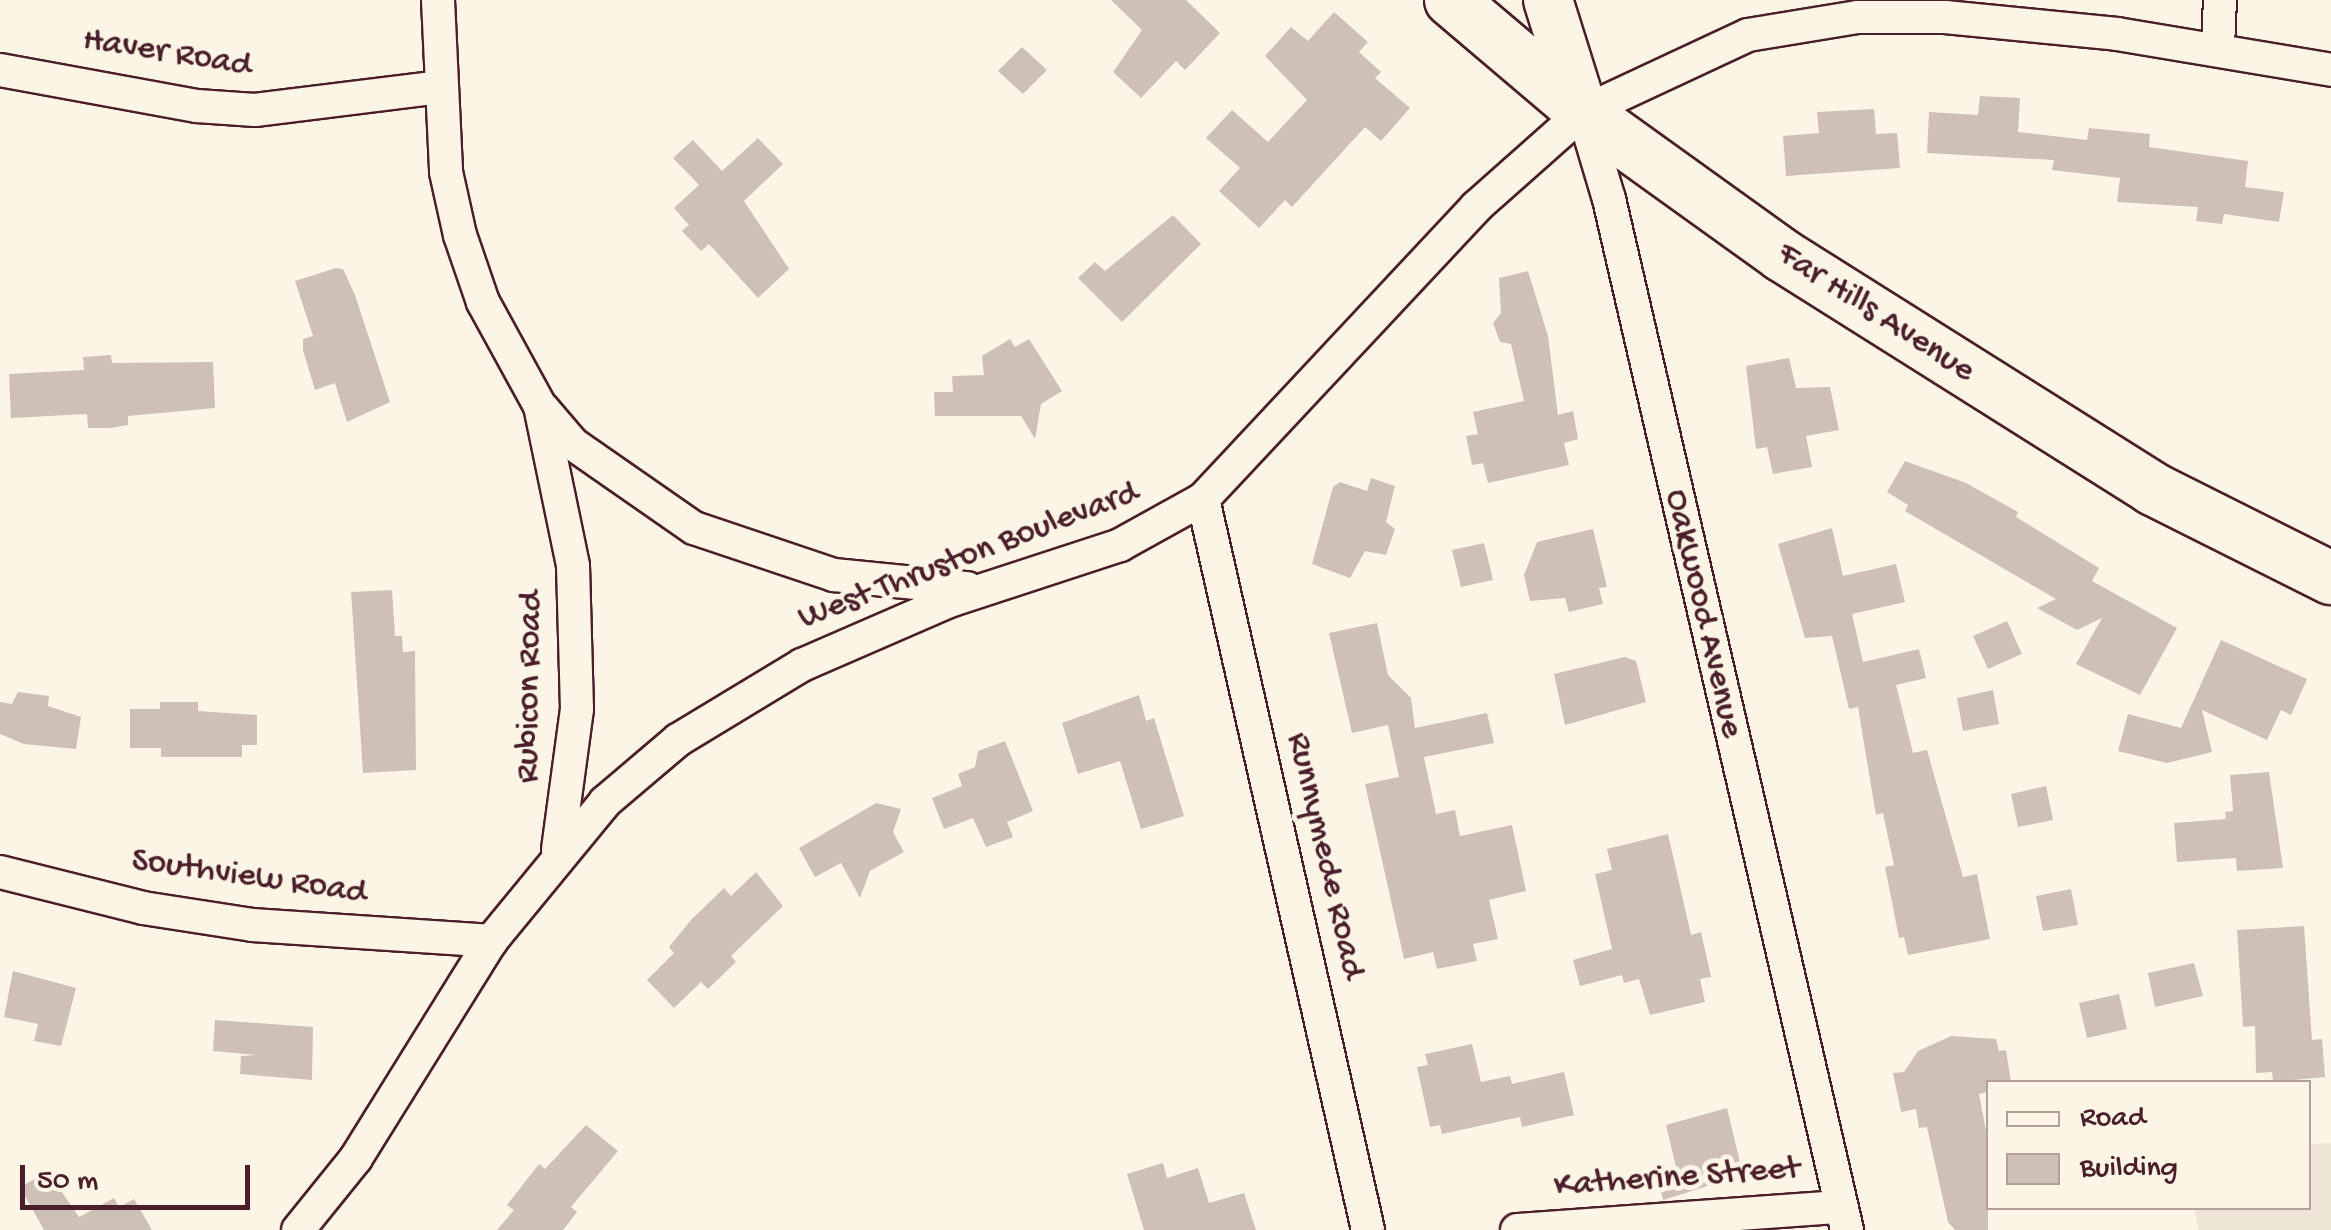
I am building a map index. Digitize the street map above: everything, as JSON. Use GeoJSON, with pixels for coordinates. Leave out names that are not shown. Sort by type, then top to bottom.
{"type":"FeatureCollection","features":[{"type":"Feature","properties":{"kind":"main road","name":"Far Hills Avenue"},"geometry":{"type":"LineString","coordinates":[[1452,0],[1583,112],[1683,188],[1927,349],[2153,489],[2331,578]]}},
{"type":"Feature","properties":{"kind":"street","name":"Rubicon Road"},"geometry":{"type":"LineString","coordinates":[[438,0],[440,87],[460,236],[483,302],[540,406],[574,444],[633,490],[694,528],[759,554],[894,586],[984,588]]}},
{"type":"Feature","properties":{"kind":"street","name":"Oakwood Avenue"},"geometry":{"type":"LineString","coordinates":[[1548,0],[1610,198],[1644,370],[1844,1219]]}},
{"type":"Feature","properties":{"kind":"street"},"geometry":{"type":"LineString","coordinates":[[2218,47],[2220,0]]}},
{"type":"Feature","properties":{"kind":"street","name":"West Thruston Boulevard"},"geometry":{"type":"LineString","coordinates":[[298,1230],[356,1158],[492,940],[558,853],[605,802],[736,700],[802,665],[984,588],[1120,545],[1204,499],[1476,207],[1583,112],[1738,39],[1808,21],[1945,17],[2218,47],[2331,70]]}},
{"type":"Feature","properties":{"kind":"street","name":"Haver Road"},"geometry":{"type":"LineString","coordinates":[[0,70],[197,106],[256,110],[440,87]]}},
{"type":"Feature","properties":{"kind":"street","name":"Rubicon Road"},"geometry":{"type":"LineString","coordinates":[[540,406],[574,566],[579,634],[572,776],[558,853]]}},
{"type":"Feature","properties":{"kind":"street","name":"Runnymede Road"},"geometry":{"type":"LineString","coordinates":[[1204,499],[1368,1230]]}},
{"type":"Feature","properties":{"kind":"street","name":"Southview Road"},"geometry":{"type":"LineString","coordinates":[[0,872],[143,908],[253,925],[492,940]]}},
{"type":"Feature","properties":{"kind":"street","name":"Katherine Street"},"geometry":{"type":"LineString","coordinates":[[1517,1230],[1844,1219]]}},
{"type":"Feature","properties":{"kind":"shaded area"},"geometry":{"type":"Polygon","coordinates":[[[2331,1143],[2331,1230],[2199,1230],[2194,1210],[2311,1210],[2311,1144],[2331,1143]]]}},
{"type":"Feature","properties":{"kind":"building"},"geometry":{"type":"Polygon","coordinates":[[[1111,0],[1186,0],[1220,33],[1185,70],[1176,61],[1141,98],[1113,72],[1142,30],[1111,0]]]}},
{"type":"Feature","properties":{"kind":"building"},"geometry":{"type":"Polygon","coordinates":[[[1334,12],[1368,42],[1359,52],[1381,72],[1375,78],[1410,108],[1381,141],[1365,127],[1292,207],[1285,200],[1259,228],[1219,191],[1240,168],[1206,138],[1232,110],[1268,142],[1307,100],[1265,56],[1291,27],[1308,41],[1334,12]]]}},
{"type":"Feature","properties":{"kind":"building"},"geometry":{"type":"Polygon","coordinates":[[[1022,47],[1047,70],[1023,94],[998,71],[1022,47]]]}},
{"type":"Feature","properties":{"kind":"building"},"geometry":{"type":"Polygon","coordinates":[[[1980,96],[2020,98],[2018,132],[2087,140],[2089,128],[2150,134],[2149,147],[2248,161],[2245,187],[2284,192],[2279,222],[2224,214],[2222,224],[2196,221],[2198,207],[2117,202],[2120,178],[2052,170],[2054,160],[1927,153],[1929,112],[1978,115],[1980,96]]]}},
{"type":"Feature","properties":{"kind":"building"},"geometry":{"type":"Polygon","coordinates":[[[1874,109],[1876,134],[1897,133],[1900,168],[1786,176],[1783,136],[1819,133],[1817,112],[1874,109]]]}},
{"type":"Feature","properties":{"kind":"building"},"geometry":{"type":"Polygon","coordinates":[[[758,138],[783,164],[744,201],[789,269],[758,298],[709,244],[701,251],[682,231],[689,225],[674,208],[699,185],[673,158],[693,140],[722,171],[758,138]]]}},
{"type":"Feature","properties":{"kind":"building"},"geometry":{"type":"Polygon","coordinates":[[[1173,215],[1201,244],[1122,322],[1078,278],[1095,262],[1105,271],[1173,215]]]}},
{"type":"Feature","properties":{"kind":"building"},"geometry":{"type":"Polygon","coordinates":[[[343,269],[355,295],[390,402],[347,422],[335,383],[315,390],[303,350],[303,339],[313,336],[295,281],[343,269]]]}},
{"type":"Feature","properties":{"kind":"building"},"geometry":{"type":"Polygon","coordinates":[[[1528,271],[1548,336],[1558,415],[1573,411],[1578,439],[1564,443],[1569,465],[1488,483],[1483,463],[1472,465],[1466,436],[1478,434],[1473,412],[1524,401],[1511,344],[1500,342],[1493,323],[1501,313],[1499,278],[1528,271]]]}},
{"type":"Feature","properties":{"kind":"building"},"geometry":{"type":"Polygon","coordinates":[[[1010,339],[1015,347],[1029,339],[1062,391],[1041,404],[1035,439],[1021,416],[935,416],[934,392],[953,392],[952,376],[984,375],[982,356],[1010,339]]]}},
{"type":"Feature","properties":{"kind":"building"},"geometry":{"type":"Polygon","coordinates":[[[111,355],[112,363],[213,362],[215,408],[128,416],[128,425],[110,428],[88,428],[87,414],[11,418],[9,374],[84,370],[83,357],[111,355]]]}},
{"type":"Feature","properties":{"kind":"building"},"geometry":{"type":"Polygon","coordinates":[[[1789,358],[1796,388],[1830,387],[1839,430],[1806,436],[1812,467],[1773,474],[1767,447],[1756,449],[1746,366],[1789,358]]]}},
{"type":"Feature","properties":{"kind":"building"},"geometry":{"type":"Polygon","coordinates":[[[1905,461],[1966,483],[2018,512],[2016,517],[2099,568],[2092,581],[2177,628],[2140,695],[2076,664],[2102,618],[2077,630],[2037,608],[2056,599],[1905,511],[1908,505],[1887,492],[1905,461]]]}},
{"type":"Feature","properties":{"kind":"building"},"geometry":{"type":"Polygon","coordinates":[[[1371,478],[1395,486],[1386,522],[1395,529],[1386,555],[1365,551],[1350,578],[1312,564],[1333,487],[1340,482],[1367,491],[1371,478]]]}},
{"type":"Feature","properties":{"kind":"building"},"geometry":{"type":"Polygon","coordinates":[[[1832,528],[1843,576],[1896,564],[1905,602],[1852,614],[1863,662],[1919,649],[1926,678],[1896,685],[1913,753],[1927,750],[1963,877],[1977,874],[1990,939],[1908,955],[1904,937],[1899,938],[1885,867],[1894,865],[1883,813],[1876,815],[1858,707],[1849,709],[1832,636],[1805,638],[1778,544],[1832,528]]]}},
{"type":"Feature","properties":{"kind":"building"},"geometry":{"type":"Polygon","coordinates":[[[1593,529],[1607,587],[1599,588],[1603,604],[1569,612],[1565,598],[1530,601],[1524,575],[1537,542],[1593,529]]]}},
{"type":"Feature","properties":{"kind":"building"},"geometry":{"type":"Polygon","coordinates":[[[1484,543],[1493,580],[1461,587],[1452,550],[1484,543]]]}},
{"type":"Feature","properties":{"kind":"building"},"geometry":{"type":"Polygon","coordinates":[[[392,590],[395,636],[402,636],[403,652],[415,651],[416,770],[363,773],[351,592],[392,590]]]}},
{"type":"Feature","properties":{"kind":"building"},"geometry":{"type":"Polygon","coordinates":[[[2007,621],[2022,654],[1988,669],[1973,636],[2007,621]]]}},
{"type":"Feature","properties":{"kind":"building"},"geometry":{"type":"Polygon","coordinates":[[[1377,623],[1388,675],[1411,698],[1415,728],[1487,713],[1494,743],[1424,757],[1436,814],[1455,810],[1460,836],[1512,825],[1526,891],[1489,900],[1498,939],[1473,944],[1477,961],[1437,969],[1433,952],[1404,959],[1365,784],[1399,777],[1388,725],[1352,733],[1329,633],[1377,623]]]}},
{"type":"Feature","properties":{"kind":"building"},"geometry":{"type":"Polygon","coordinates":[[[2221,640],[2307,679],[2291,715],[2281,710],[2267,740],[2202,710],[2212,752],[2167,763],[2118,751],[2128,714],[2181,728],[2221,640]]]}},
{"type":"Feature","properties":{"kind":"building"},"geometry":{"type":"Polygon","coordinates":[[[1625,657],[1636,661],[1646,702],[1565,725],[1554,674],[1625,657]]]}},
{"type":"Feature","properties":{"kind":"building"},"geometry":{"type":"Polygon","coordinates":[[[1993,690],[1999,724],[1963,731],[1957,698],[1993,690]]]}},
{"type":"Feature","properties":{"kind":"building"},"geometry":{"type":"Polygon","coordinates":[[[18,692],[49,696],[48,706],[81,717],[76,749],[24,744],[0,734],[0,702],[12,704],[18,692]]]}},
{"type":"Feature","properties":{"kind":"building"},"geometry":{"type":"Polygon","coordinates":[[[1139,695],[1146,721],[1154,718],[1184,816],[1141,829],[1120,761],[1078,774],[1062,723],[1139,695]]]}},
{"type":"Feature","properties":{"kind":"building"},"geometry":{"type":"Polygon","coordinates":[[[160,702],[198,702],[198,711],[257,715],[257,745],[242,745],[242,757],[161,757],[161,748],[130,748],[130,709],[160,709],[160,702]]]}},
{"type":"Feature","properties":{"kind":"building"},"geometry":{"type":"Polygon","coordinates":[[[1005,741],[1033,811],[1007,822],[1013,837],[986,847],[973,818],[944,829],[932,798],[962,786],[958,774],[975,767],[978,751],[1005,741]]]}},
{"type":"Feature","properties":{"kind":"building"},"geometry":{"type":"Polygon","coordinates":[[[2269,772],[2283,868],[2237,871],[2236,858],[2177,862],[2174,823],[2226,819],[2225,812],[2233,811],[2230,775],[2269,772]]]}},
{"type":"Feature","properties":{"kind":"building"},"geometry":{"type":"Polygon","coordinates":[[[2046,786],[2053,820],[2018,827],[2011,794],[2046,786]]]}},
{"type":"Feature","properties":{"kind":"building"},"geometry":{"type":"Polygon","coordinates":[[[876,803],[901,809],[893,832],[904,852],[870,871],[860,898],[841,863],[815,877],[799,848],[876,803]]]}},
{"type":"Feature","properties":{"kind":"building"},"geometry":{"type":"Polygon","coordinates":[[[1668,834],[1691,935],[1701,932],[1711,977],[1700,979],[1705,1002],[1650,1015],[1639,979],[1624,983],[1622,975],[1580,986],[1573,960],[1612,949],[1595,874],[1612,870],[1607,849],[1668,834]]]}},
{"type":"Feature","properties":{"kind":"building"},"geometry":{"type":"Polygon","coordinates":[[[756,872],[783,906],[731,956],[736,962],[708,989],[701,982],[674,1008],[647,980],[674,953],[669,947],[691,920],[724,888],[731,896],[756,872]]]}},
{"type":"Feature","properties":{"kind":"building"},"geometry":{"type":"Polygon","coordinates":[[[2071,889],[2078,925],[2043,931],[2036,896],[2071,889]]]}},
{"type":"Feature","properties":{"kind":"building"},"geometry":{"type":"Polygon","coordinates":[[[2304,926],[2312,1040],[2322,1039],[2325,1077],[2273,1080],[2272,1072],[2256,1073],[2255,1026],[2243,1027],[2237,930],[2304,926]]]}},
{"type":"Feature","properties":{"kind":"building"},"geometry":{"type":"Polygon","coordinates":[[[2194,963],[2203,996],[2155,1007],[2148,973],[2194,963]]]}},
{"type":"Feature","properties":{"kind":"building"},"geometry":{"type":"Polygon","coordinates":[[[13,971],[76,988],[61,1046],[34,1041],[38,1024],[4,1017],[13,971]]]}},
{"type":"Feature","properties":{"kind":"building"},"geometry":{"type":"Polygon","coordinates":[[[2119,994],[2127,1029],[2087,1038],[2079,1003],[2119,994]]]}},
{"type":"Feature","properties":{"kind":"building"},"geometry":{"type":"Polygon","coordinates":[[[215,1020],[313,1027],[312,1080],[240,1074],[241,1056],[256,1055],[213,1051],[215,1020]]]}},
{"type":"Feature","properties":{"kind":"building"},"geometry":{"type":"Polygon","coordinates":[[[1951,1036],[1996,1039],[1999,1051],[2006,1050],[2011,1080],[1986,1080],[1986,1092],[1979,1094],[1986,1131],[1988,1230],[1955,1230],[1948,1222],[1927,1127],[1919,1128],[1916,1109],[1901,1112],[1893,1073],[1904,1072],[1918,1051],[1951,1036]]]}},
{"type":"Feature","properties":{"kind":"building"},"geometry":{"type":"Polygon","coordinates":[[[1472,1044],[1481,1082],[1510,1076],[1512,1084],[1564,1072],[1574,1115],[1522,1127],[1520,1117],[1442,1134],[1440,1125],[1430,1127],[1417,1067],[1428,1065],[1425,1054],[1472,1044]]]}},
{"type":"Feature","properties":{"kind":"building"},"geometry":{"type":"Polygon","coordinates":[[[1727,1108],[1743,1175],[1663,1200],[1656,1172],[1676,1167],[1666,1125],[1727,1108]]]}},
{"type":"Feature","properties":{"kind":"building"},"geometry":{"type":"Polygon","coordinates":[[[586,1125],[618,1151],[571,1207],[577,1212],[563,1230],[497,1230],[514,1210],[507,1205],[539,1164],[545,1169],[586,1125]]]}},
{"type":"Feature","properties":{"kind":"building"},"geometry":{"type":"Polygon","coordinates":[[[1163,1163],[1167,1178],[1198,1168],[1209,1203],[1244,1193],[1256,1230],[1144,1230],[1127,1174],[1163,1163]]]}},
{"type":"Feature","properties":{"kind":"building"},"geometry":{"type":"Polygon","coordinates":[[[48,1172],[79,1217],[114,1198],[119,1207],[134,1199],[152,1230],[44,1230],[20,1187],[48,1172]]]}}]}
